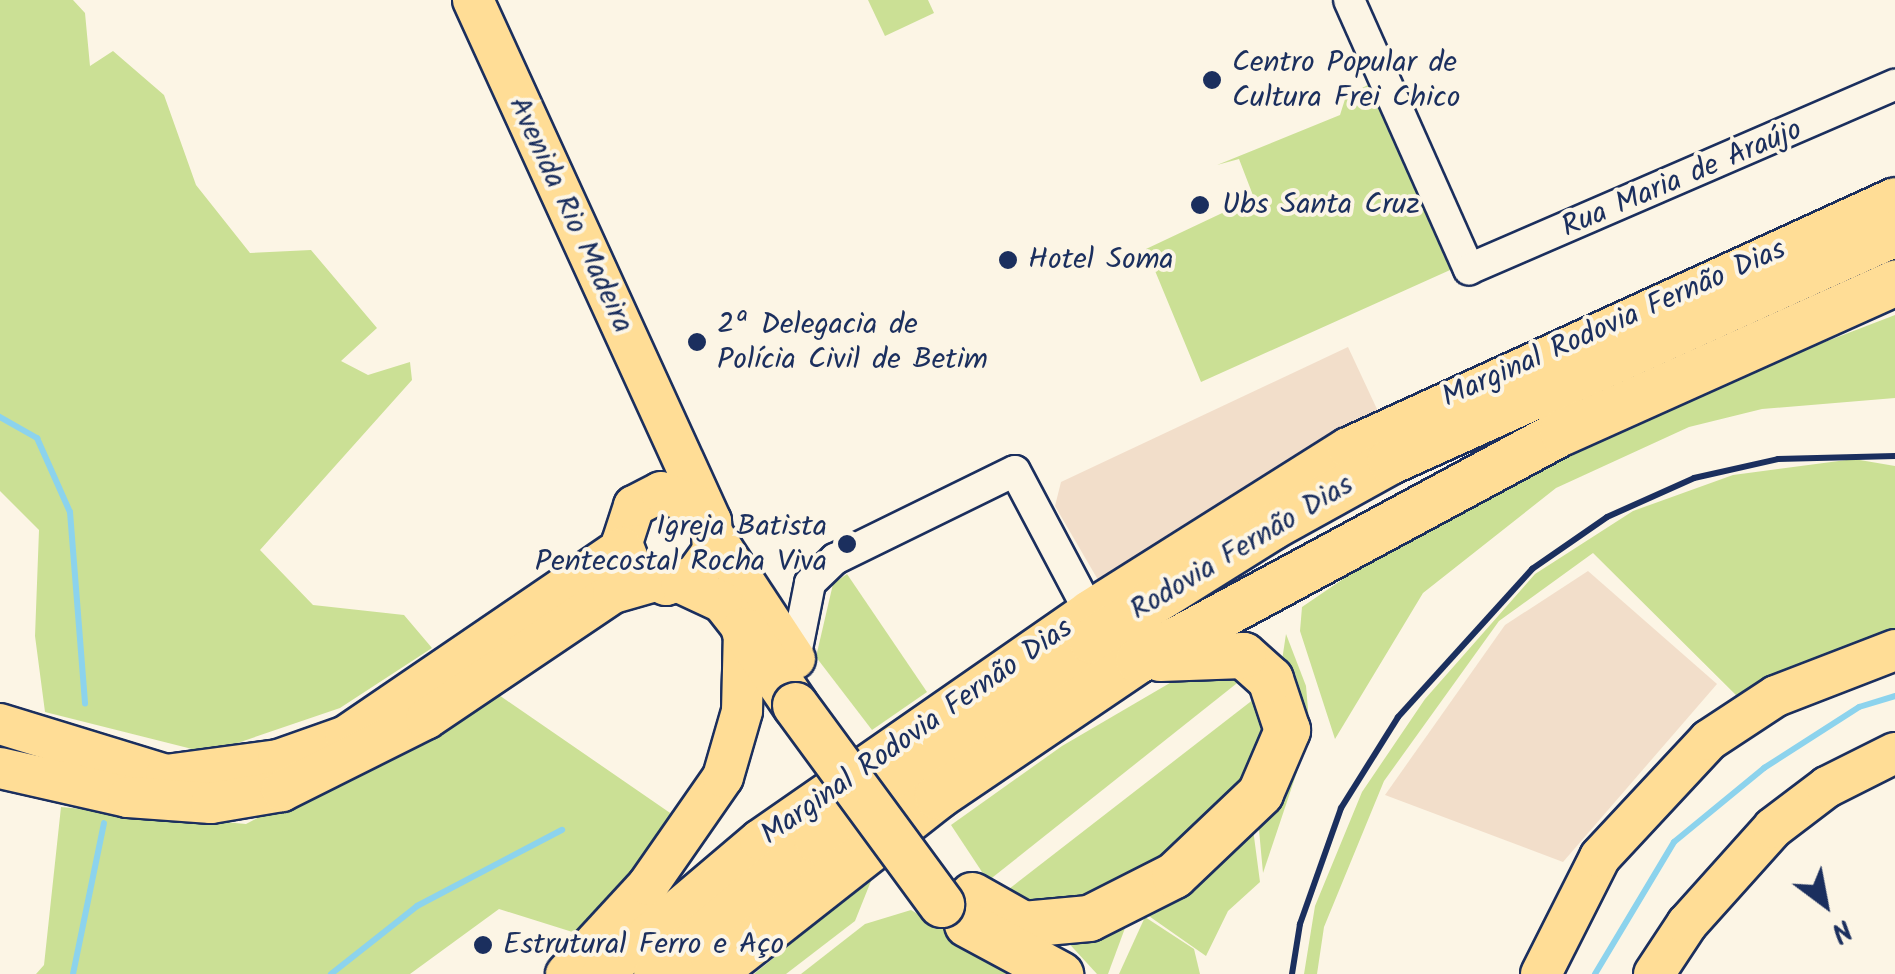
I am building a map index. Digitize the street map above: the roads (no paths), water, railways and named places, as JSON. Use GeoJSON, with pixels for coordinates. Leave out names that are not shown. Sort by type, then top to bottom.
{"type":"FeatureCollection","features":[{"type":"Feature","properties":{"kind":"highway","name":"Rodovia Fernão Dias"},"geometry":{"type":"LineString","coordinates":[[656,974],[817,840],[1160,593],[1390,461],[1895,233]]}},
{"type":"Feature","properties":{"kind":"highway","name":"Rodovia Fernão Dias"},"geometry":{"type":"LineString","coordinates":[[711,974],[937,796],[1138,660],[1413,508],[1618,408],[1895,282]]}},
{"type":"Feature","properties":{"kind":"highway"},"geometry":{"type":"LineString","coordinates":[[1618,408],[1895,304]]}},
{"type":"Feature","properties":{"kind":"highway"},"geometry":{"type":"LineString","coordinates":[[1348,448],[1382,443],[1653,328],[1698,319]]}},
{"type":"Feature","properties":{"kind":"highway"},"geometry":{"type":"LineString","coordinates":[[744,630],[812,706],[989,941],[1060,974]]}},
{"type":"Feature","properties":{"kind":"highway"},"geometry":{"type":"LineString","coordinates":[[956,900],[1023,924],[1089,918],[1174,875],[1260,793],[1287,730],[1284,702],[1264,672],[1243,655],[1224,653],[1138,660]]}},
{"type":"Feature","properties":{"kind":"highway"},"geometry":{"type":"LineString","coordinates":[[795,659],[812,706]]}},
{"type":"Feature","properties":{"kind":"main road","name":"Avenida Rio Madeira"},"geometry":{"type":"LineString","coordinates":[[472,0],[709,522],[795,659]]}},
{"type":"Feature","properties":{"kind":"main road","name":"Marginal Rodovia Fernão Dias"},"geometry":{"type":"LineString","coordinates":[[602,974],[760,840],[1089,612],[1348,448],[1895,198]]}},
{"type":"Feature","properties":{"kind":"main road"},"geometry":{"type":"LineString","coordinates":[[0,724],[166,775],[278,760],[346,736],[622,548],[627,517],[647,497],[667,461],[669,429]]}},
{"type":"Feature","properties":{"kind":"main road"},"geometry":{"type":"LineString","coordinates":[[0,768],[128,797],[212,802],[282,791],[426,719],[613,593],[666,582],[706,565],[709,522],[677,493],[647,497]]}},
{"type":"Feature","properties":{"kind":"main road"},"geometry":{"type":"LineString","coordinates":[[566,974],[648,885],[723,776],[742,711],[744,630],[722,602],[666,582],[622,548]]}},
{"type":"Feature","properties":{"kind":"main road"},"geometry":{"type":"LineString","coordinates":[[1541,974],[1600,857],[1709,740],[1776,696],[1895,650]]}},
{"type":"Feature","properties":{"kind":"main road"},"geometry":{"type":"LineString","coordinates":[[1654,974],[1687,924],[1774,828],[1827,787],[1895,753]]}},
{"type":"Feature","properties":{"kind":"street","name":"Rua Maria de Araújo"},"geometry":{"type":"LineString","coordinates":[[1349,0],[1468,269],[1895,85]]}},
{"type":"Feature","properties":{"kind":"street"},"geometry":{"type":"LineString","coordinates":[[795,659],[810,583],[862,544],[1015,471],[1089,612]]}},
{"type":"Feature","properties":{"kind":"waterway"},"geometry":{"type":"LineString","coordinates":[[0,417],[37,438],[70,512],[85,703]]}},
{"type":"Feature","properties":{"kind":"waterway"},"geometry":{"type":"LineString","coordinates":[[1595,974],[1674,842],[1764,768],[1859,707],[1895,696]]}},
{"type":"Feature","properties":{"kind":"waterway"},"geometry":{"type":"LineString","coordinates":[[73,974],[104,823]]}},
{"type":"Feature","properties":{"kind":"waterway"},"geometry":{"type":"LineString","coordinates":[[331,974],[417,906],[562,830]]}},
{"type":"Feature","properties":{"kind":"railway"},"geometry":{"type":"LineString","coordinates":[[1292,974],[1300,924],[1341,808],[1398,717],[1532,569],[1607,517],[1694,478],[1778,459],[1895,456]]}},
{"type":"Feature","properties":{"kind":"place","name":"Centro Popular de Cultura Frei Chico"},"geometry":{"type":"Point","coordinates":[1212,80]}},
{"type":"Feature","properties":{"kind":"place","name":"Ubs Santa Cruz"},"geometry":{"type":"Point","coordinates":[1200,205]}},
{"type":"Feature","properties":{"kind":"place","name":"Hotel Soma"},"geometry":{"type":"Point","coordinates":[1008,260]}},
{"type":"Feature","properties":{"kind":"place","name":"2ª Delegacia de Polícia Civil de Betim"},"geometry":{"type":"Point","coordinates":[697,342]}},
{"type":"Feature","properties":{"kind":"place","name":"Igreja Batista Pentecostal Rocha Viva"},"geometry":{"type":"Point","coordinates":[847,544]}},
{"type":"Feature","properties":{"kind":"place","name":"Estrutural Ferro e Aço"},"geometry":{"type":"Point","coordinates":[483,945]}}]}
